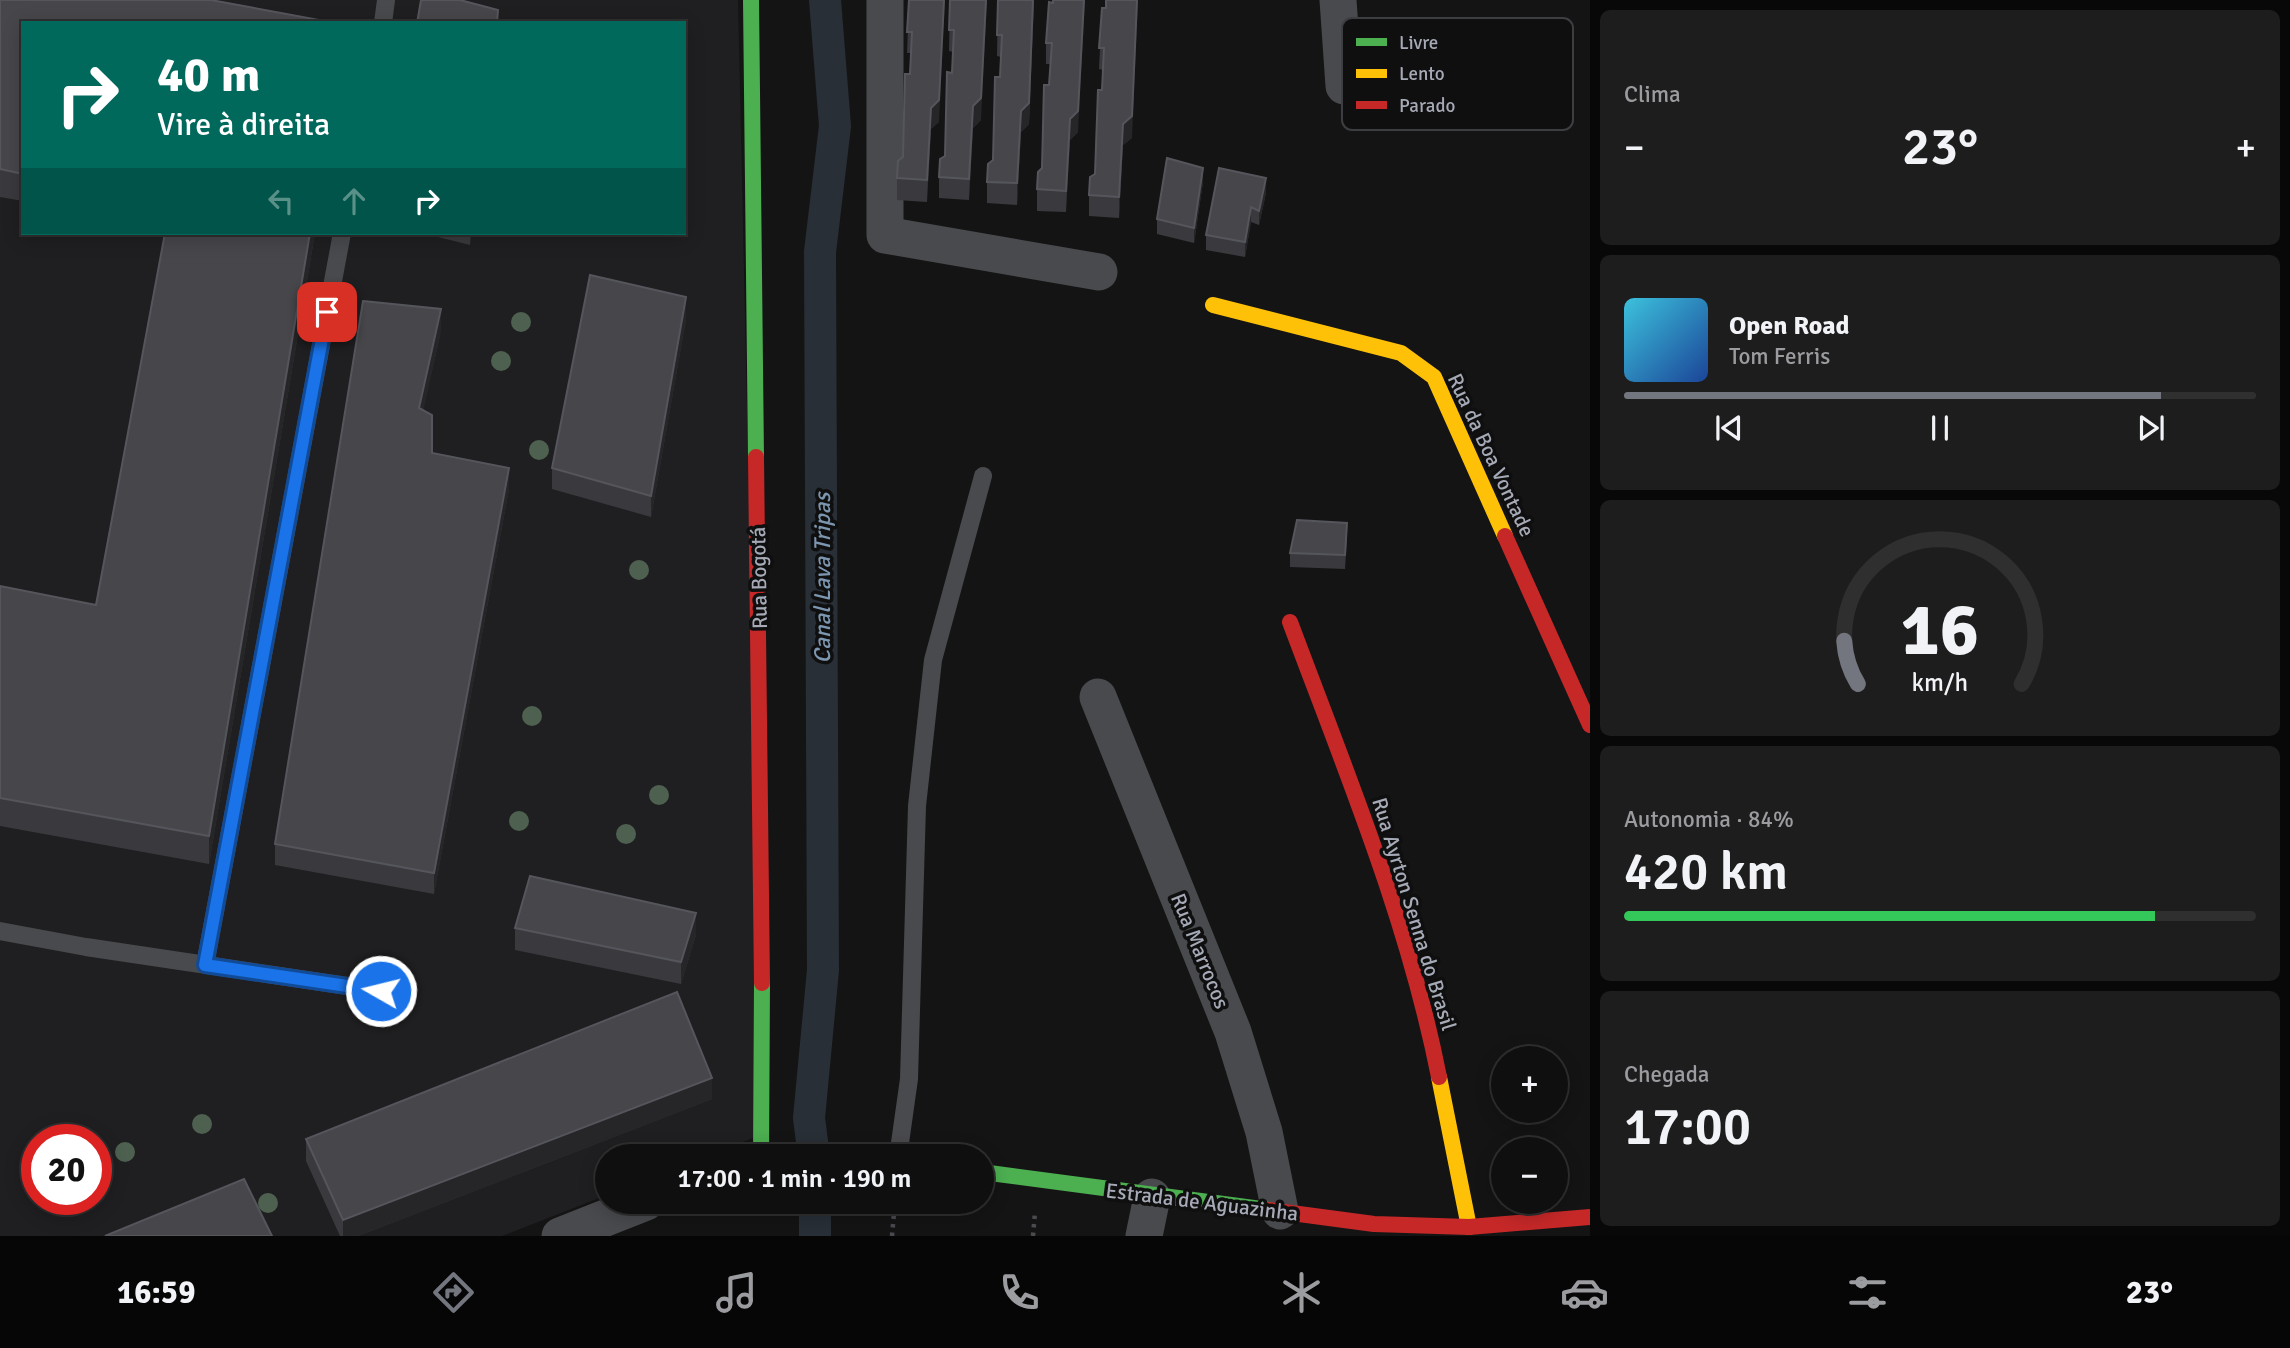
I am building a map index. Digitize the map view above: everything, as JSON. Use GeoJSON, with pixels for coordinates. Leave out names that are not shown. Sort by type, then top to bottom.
{"type":"FeatureCollection","features":[{"type":"Feature","properties":{"kind":"street","name":"Rua Bogotá"},"geometry":{"type":"LineString","coordinates":[[751,0],[762,919],[761,1144]]}},
{"type":"Feature","properties":{"kind":"street"},"geometry":{"type":"LineString","coordinates":[[886,0],[885,235],[1099,272]]}},
{"type":"Feature","properties":{"kind":"street"},"geometry":{"type":"LineString","coordinates":[[1338,0],[1342,57]]}},
{"type":"Feature","properties":{"kind":"street","name":"Rua da Boa Vontade"},"geometry":{"type":"LineString","coordinates":[[1213,305],[1401,353],[1434,377],[1590,725]]}},
{"type":"Feature","properties":{"kind":"street","name":"Rua Ayrton Senna do Brasil"},"geometry":{"type":"LineString","coordinates":[[1290,622],[1386,878],[1428,1020],[1469,1227]]}},
{"type":"Feature","properties":{"kind":"street","name":"Rua Marrocos"},"geometry":{"type":"LineString","coordinates":[[1098,697],[1233,1032],[1264,1132],[1280,1211]]}},
{"type":"Feature","properties":{"kind":"street","name":"Estrada de Aguazinha"},"geometry":{"type":"LineString","coordinates":[[994,1174],[1152,1197],[1374,1224],[1507,1231],[1590,1217]]}},
{"type":"Feature","properties":{"kind":"street"},"geometry":{"type":"LineString","coordinates":[[1143,1236],[1152,1197]]}},
{"type":"Feature","properties":{"kind":"street"},"geometry":{"type":"LineString","coordinates":[[560,1236],[616,1214]]}},
{"type":"Feature","properties":{"kind":"lane"},"geometry":{"type":"LineString","coordinates":[[383,21],[386,0]]}},
{"type":"Feature","properties":{"kind":"lane"},"geometry":{"type":"LineString","coordinates":[[205,965],[342,235]]}},
{"type":"Feature","properties":{"kind":"lane"},"geometry":{"type":"LineString","coordinates":[[900,1144],[909,1079],[917,806],[933,660],[983,476]]}},
{"type":"Feature","properties":{"kind":"lane"},"geometry":{"type":"LineString","coordinates":[[0,931],[381,991]]}},
{"type":"Feature","properties":{"kind":"path"},"geometry":{"type":"LineString","coordinates":[[892,1236],[894,1214]]}},
{"type":"Feature","properties":{"kind":"shaded area"},"geometry":{"type":"Polygon","coordinates":[[[0,0],[738,0],[763,1134],[738,1144],[595,1144],[595,1200],[502,1236],[0,1236],[0,0]]]}},
{"type":"Feature","properties":{"kind":"building"},"geometry":{"type":"Polygon","coordinates":[[[0,0],[211,0],[324,21],[21,21],[21,174],[0,169],[0,0]]]}},
{"type":"Feature","properties":{"kind":"building"},"geometry":{"type":"Polygon","coordinates":[[[421,0],[460,0],[498,10],[497,21],[417,21],[421,0]]]}},
{"type":"Feature","properties":{"kind":"building"},"geometry":{"type":"Polygon","coordinates":[[[909,0],[944,0],[939,100],[931,108],[927,180],[897,178],[898,161],[903,157],[905,74],[910,74],[912,32],[907,32],[909,0]]]}},
{"type":"Feature","properties":{"kind":"building"},"geometry":{"type":"Polygon","coordinates":[[[950,0],[986,0],[981,98],[973,106],[969,179],[939,177],[940,159],[945,156],[947,72],[952,73],[954,30],[949,30],[950,0]]]}},
{"type":"Feature","properties":{"kind":"building"},"geometry":{"type":"Polygon","coordinates":[[[998,0],[1033,0],[1029,103],[1021,111],[1017,183],[987,182],[988,164],[993,160],[995,77],[1000,77],[1002,35],[997,35],[998,0]]]}},
{"type":"Feature","properties":{"kind":"building"},"geometry":{"type":"Polygon","coordinates":[[[1053,0],[1084,0],[1078,111],[1070,119],[1066,191],[1037,189],[1038,172],[1042,168],[1044,85],[1049,85],[1052,43],[1046,43],[1049,2],[1053,3],[1053,0]]]}},
{"type":"Feature","properties":{"kind":"building"},"geometry":{"type":"Polygon","coordinates":[[[1106,0],[1137,0],[1132,116],[1123,124],[1119,197],[1089,195],[1090,177],[1095,174],[1098,90],[1102,90],[1104,48],[1099,48],[1102,8],[1106,8],[1106,0]]]}},
{"type":"Feature","properties":{"kind":"building"},"geometry":{"type":"Polygon","coordinates":[[[1167,158],[1203,168],[1194,228],[1157,219],[1167,158]]]}},
{"type":"Feature","properties":{"kind":"building"},"geometry":{"type":"Polygon","coordinates":[[[1219,168],[1266,178],[1259,211],[1251,207],[1245,242],[1206,235],[1219,168]]]}},
{"type":"Feature","properties":{"kind":"building"},"geometry":{"type":"Polygon","coordinates":[[[165,235],[310,235],[209,836],[0,798],[0,586],[96,605],[165,235]]]}},
{"type":"Feature","properties":{"kind":"building"},"geometry":{"type":"Polygon","coordinates":[[[590,275],[686,297],[651,496],[552,468],[590,275]]]}},
{"type":"Feature","properties":{"kind":"building"},"geometry":{"type":"Polygon","coordinates":[[[363,301],[441,309],[419,408],[432,415],[432,453],[509,468],[434,873],[275,844],[363,301]]]}},
{"type":"Feature","properties":{"kind":"building"},"geometry":{"type":"Polygon","coordinates":[[[1297,520],[1347,523],[1345,555],[1290,553],[1297,520]]]}},
{"type":"Feature","properties":{"kind":"building"},"geometry":{"type":"Polygon","coordinates":[[[530,876],[696,913],[681,962],[515,928],[530,876]]]}},
{"type":"Feature","properties":{"kind":"building"},"geometry":{"type":"Polygon","coordinates":[[[677,992],[712,1078],[343,1220],[306,1139],[677,992]]]}},
{"type":"Feature","properties":{"kind":"building"},"geometry":{"type":"Polygon","coordinates":[[[244,1179],[272,1236],[105,1236],[244,1179]]]}},
{"type":"Feature","properties":{"kind":"waterway","name":"Canal Lava Tripas"},"geometry":{"type":"LineString","coordinates":[[812,1144],[809,1118],[823,970],[820,252],[835,126],[825,0]]}},
{"type":"Feature","properties":{"kind":"waterway","name":"Canal Lava Tripas"},"geometry":{"type":"LineString","coordinates":[[815,1214],[815,1236]]}},
{"type":"Feature","properties":{"kind":"traffic: fast"},"geometry":{"type":"LineString","coordinates":[[751,0],[756,457]]}},
{"type":"Feature","properties":{"kind":"traffic: fast"},"geometry":{"type":"LineString","coordinates":[[761,1144],[762,983]]}},
{"type":"Feature","properties":{"kind":"traffic: fast"},"geometry":{"type":"LineString","coordinates":[[994,1174],[1269,1210]]}},
{"type":"Feature","properties":{"kind":"traffic: slow"},"geometry":{"type":"LineString","coordinates":[[1213,305],[1401,353],[1434,377],[1505,536]]}},
{"type":"Feature","properties":{"kind":"traffic: slow"},"geometry":{"type":"LineString","coordinates":[[1439,1077],[1469,1227]]}},
{"type":"Feature","properties":{"kind":"traffic: jam"},"geometry":{"type":"LineString","coordinates":[[756,457],[762,983]]}},
{"type":"Feature","properties":{"kind":"traffic: jam"},"geometry":{"type":"LineString","coordinates":[[1505,536],[1590,725]]}},
{"type":"Feature","properties":{"kind":"traffic: jam"},"geometry":{"type":"LineString","coordinates":[[1290,622],[1354,790],[1393,904],[1411,961],[1439,1077]]}},
{"type":"Feature","properties":{"kind":"traffic: jam"},"geometry":{"type":"LineString","coordinates":[[1269,1210],[1374,1224],[1469,1227],[1590,1217]]}},
{"type":"Feature","properties":{"kind":"route"},"geometry":{"type":"LineString","coordinates":[[327,312],[205,965],[381,991]]}}]}
